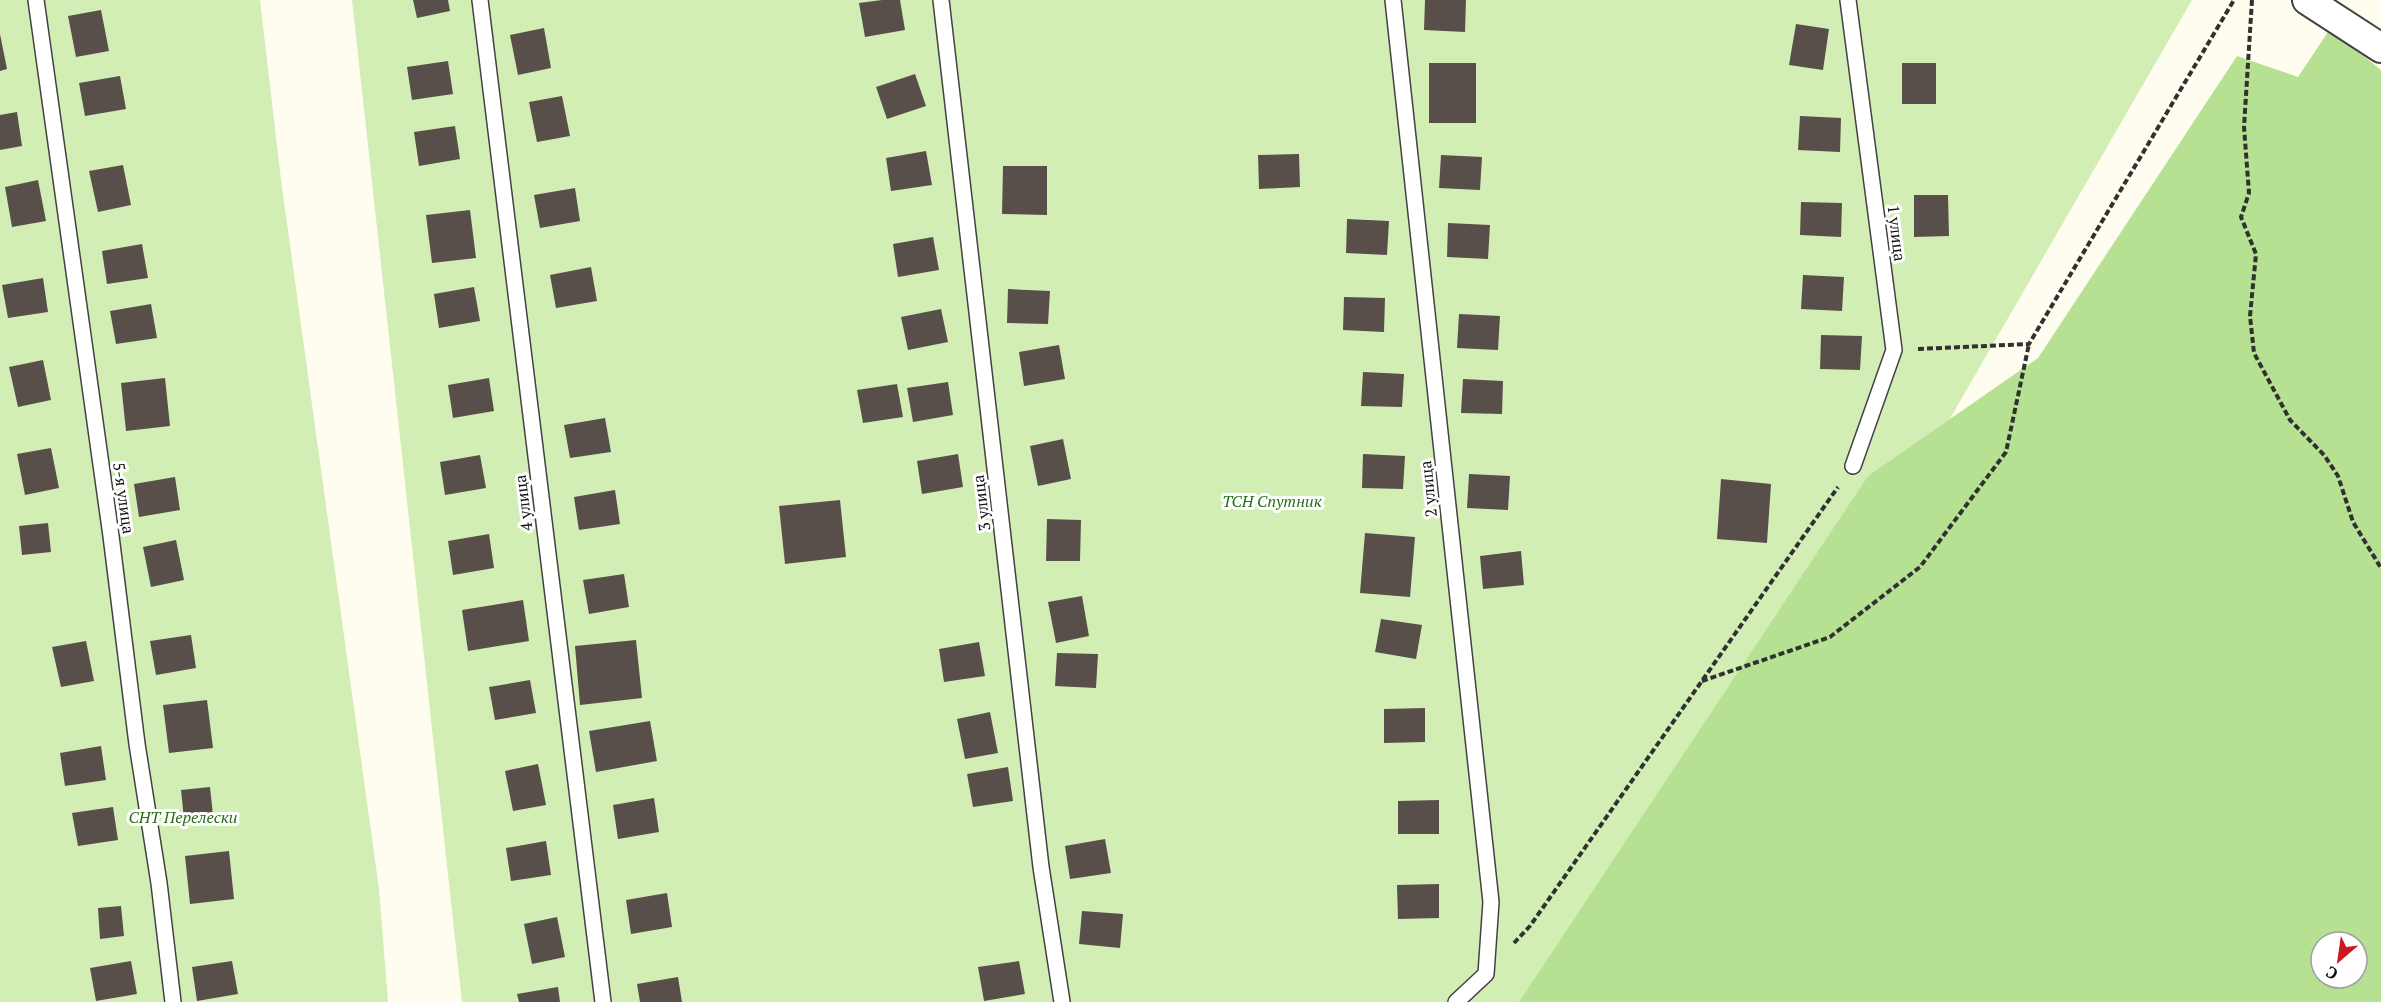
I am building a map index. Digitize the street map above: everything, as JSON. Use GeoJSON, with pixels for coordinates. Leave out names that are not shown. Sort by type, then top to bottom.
{"type":"FeatureCollection","features":[{"type":"Feature","properties":{"kind":"street"},"geometry":{"type":"LineString","coordinates":[[2307,0],[2381,48]]}},
{"type":"Feature","properties":{"kind":"lane","name":"5-я улица"},"geometry":{"type":"LineString","coordinates":[[36,0],[111,536],[137,744],[159,883],[173,1002]]}},
{"type":"Feature","properties":{"kind":"lane","name":"4 улица"},"geometry":{"type":"LineString","coordinates":[[480,0],[603,1002]]}},
{"type":"Feature","properties":{"kind":"lane","name":"3 улица"},"geometry":{"type":"LineString","coordinates":[[941,0],[1041,867],[1062,1002]]}},
{"type":"Feature","properties":{"kind":"lane","name":"2 улица"},"geometry":{"type":"LineString","coordinates":[[1392,0],[1491,902],[1486,974]]}},
{"type":"Feature","properties":{"kind":"lane","name":"1 улица"},"geometry":{"type":"LineString","coordinates":[[1848,0],[1894,350],[1853,466]]}},
{"type":"Feature","properties":{"kind":"lane"},"geometry":{"type":"LineString","coordinates":[[1456,1002],[1486,974]]}},
{"type":"Feature","properties":{"kind":"path"},"geometry":{"type":"LineString","coordinates":[[1702,681],[1830,637],[1920,567],[2006,452],[2029,344],[2234,0]]}},
{"type":"Feature","properties":{"kind":"path"},"geometry":{"type":"LineString","coordinates":[[2252,0],[2244,127],[2248,193],[2241,217],[2256,254],[2250,316],[2254,353],[2290,420],[2324,455],[2338,476],[2354,522],[2381,568]]}},
{"type":"Feature","properties":{"kind":"path"},"geometry":{"type":"LineString","coordinates":[[1894,350],[2029,344]]}},
{"type":"Feature","properties":{"kind":"path"},"geometry":{"type":"LineString","coordinates":[[1486,974],[1530,926],[1853,466]]}},
{"type":"Feature","properties":{"kind":"green space","name":"СНТ Перелески"},"geometry":{"type":"Polygon","coordinates":[[[0,0],[260,0],[281,180],[379,889],[388,1002],[0,1002],[0,0]]]}},
{"type":"Feature","properties":{"kind":"green space","name":"ТСН Спутник"},"geometry":{"type":"Polygon","coordinates":[[[352,0],[2192,0],[1915,479],[1527,1002],[462,1002],[352,0]]]}},
{"type":"Feature","properties":{"kind":"green space"},"geometry":{"type":"Polygon","coordinates":[[[2330,29],[2381,70],[2381,1002],[1519,1002],[1868,476],[2038,358],[2237,56],[2298,77],[2330,29]]]}},
{"type":"Feature","properties":{"kind":"building"},"geometry":{"type":"Polygon","coordinates":[[[413,0],[448,0],[450,11],[417,18],[413,0]]]}},
{"type":"Feature","properties":{"kind":"building"},"geometry":{"type":"Polygon","coordinates":[[[900,0],[905,30],[865,37],[859,3],[900,0]]]}},
{"type":"Feature","properties":{"kind":"building"},"geometry":{"type":"Polygon","coordinates":[[[1425,0],[1466,0],[1465,32],[1424,30],[1425,0]]]}},
{"type":"Feature","properties":{"kind":"building"},"geometry":{"type":"Polygon","coordinates":[[[101,10],[109,51],[76,57],[68,16],[101,10]]]}},
{"type":"Feature","properties":{"kind":"building"},"geometry":{"type":"Polygon","coordinates":[[[1796,24],[1829,29],[1823,70],[1789,65],[1796,24]]]}},
{"type":"Feature","properties":{"kind":"building"},"geometry":{"type":"Polygon","coordinates":[[[544,28],[551,68],[518,75],[510,35],[544,28]]]}},
{"type":"Feature","properties":{"kind":"building"},"geometry":{"type":"Polygon","coordinates":[[[0,34],[7,69],[0,71],[0,34]]]}},
{"type":"Feature","properties":{"kind":"building"},"geometry":{"type":"Polygon","coordinates":[[[448,61],[453,94],[412,100],[407,67],[448,61]]]}},
{"type":"Feature","properties":{"kind":"building"},"geometry":{"type":"Polygon","coordinates":[[[1429,63],[1476,63],[1476,123],[1429,123],[1429,63]]]}},
{"type":"Feature","properties":{"kind":"building"},"geometry":{"type":"Polygon","coordinates":[[[1902,63],[1936,63],[1936,104],[1902,104],[1902,63]]]}},
{"type":"Feature","properties":{"kind":"building"},"geometry":{"type":"Polygon","coordinates":[[[915,74],[926,106],[887,119],[876,87],[915,74]]]}},
{"type":"Feature","properties":{"kind":"building"},"geometry":{"type":"Polygon","coordinates":[[[120,76],[126,109],[85,116],[79,83],[120,76]]]}},
{"type":"Feature","properties":{"kind":"building"},"geometry":{"type":"Polygon","coordinates":[[[562,96],[570,136],[537,142],[529,102],[562,96]]]}},
{"type":"Feature","properties":{"kind":"building"},"geometry":{"type":"Polygon","coordinates":[[[17,112],[22,146],[0,150],[0,115],[17,112]]]}},
{"type":"Feature","properties":{"kind":"building"},"geometry":{"type":"Polygon","coordinates":[[[1800,116],[1841,118],[1840,152],[1798,150],[1800,116]]]}},
{"type":"Feature","properties":{"kind":"building"},"geometry":{"type":"Polygon","coordinates":[[[455,126],[460,159],[419,166],[414,132],[455,126]]]}},
{"type":"Feature","properties":{"kind":"building"},"geometry":{"type":"Polygon","coordinates":[[[926,151],[932,185],[891,191],[886,158],[926,151]]]}},
{"type":"Feature","properties":{"kind":"building"},"geometry":{"type":"Polygon","coordinates":[[[1299,154],[1300,187],[1259,189],[1258,155],[1299,154]]]}},
{"type":"Feature","properties":{"kind":"building"},"geometry":{"type":"Polygon","coordinates":[[[1441,155],[1482,157],[1480,190],[1439,188],[1441,155]]]}},
{"type":"Feature","properties":{"kind":"building"},"geometry":{"type":"Polygon","coordinates":[[[123,165],[131,205],[98,212],[89,171],[123,165]]]}},
{"type":"Feature","properties":{"kind":"building"},"geometry":{"type":"Polygon","coordinates":[[[1003,166],[1047,166],[1047,215],[1002,214],[1003,166]]]}},
{"type":"Feature","properties":{"kind":"building"},"geometry":{"type":"Polygon","coordinates":[[[38,180],[46,221],[12,227],[5,187],[38,180]]]}},
{"type":"Feature","properties":{"kind":"building"},"geometry":{"type":"Polygon","coordinates":[[[575,188],[580,221],[540,228],[534,195],[575,188]]]}},
{"type":"Feature","properties":{"kind":"building"},"geometry":{"type":"Polygon","coordinates":[[[1914,195],[1948,195],[1949,236],[1914,237],[1914,195]]]}},
{"type":"Feature","properties":{"kind":"building"},"geometry":{"type":"Polygon","coordinates":[[[1801,202],[1842,203],[1841,237],[1800,235],[1801,202]]]}},
{"type":"Feature","properties":{"kind":"building"},"geometry":{"type":"Polygon","coordinates":[[[470,210],[476,258],[432,263],[426,215],[470,210]]]}},
{"type":"Feature","properties":{"kind":"building"},"geometry":{"type":"Polygon","coordinates":[[[1347,219],[1389,221],[1387,255],[1346,253],[1347,219]]]}},
{"type":"Feature","properties":{"kind":"building"},"geometry":{"type":"Polygon","coordinates":[[[1448,223],[1490,225],[1488,259],[1447,257],[1448,223]]]}},
{"type":"Feature","properties":{"kind":"building"},"geometry":{"type":"Polygon","coordinates":[[[933,237],[939,270],[898,277],[893,244],[933,237]]]}},
{"type":"Feature","properties":{"kind":"building"},"geometry":{"type":"Polygon","coordinates":[[[142,244],[148,278],[107,284],[102,251],[142,244]]]}},
{"type":"Feature","properties":{"kind":"building"},"geometry":{"type":"Polygon","coordinates":[[[591,267],[597,301],[556,308],[550,275],[591,267]]]}},
{"type":"Feature","properties":{"kind":"building"},"geometry":{"type":"Polygon","coordinates":[[[1803,275],[1844,277],[1842,311],[1801,309],[1803,275]]]}},
{"type":"Feature","properties":{"kind":"building"},"geometry":{"type":"Polygon","coordinates":[[[43,278],[48,312],[8,318],[2,285],[43,278]]]}},
{"type":"Feature","properties":{"kind":"building"},"geometry":{"type":"Polygon","coordinates":[[[474,287],[480,321],[439,328],[434,294],[474,287]]]}},
{"type":"Feature","properties":{"kind":"building"},"geometry":{"type":"Polygon","coordinates":[[[1008,289],[1050,291],[1048,324],[1007,323],[1008,289]]]}},
{"type":"Feature","properties":{"kind":"building"},"geometry":{"type":"Polygon","coordinates":[[[1344,297],[1385,298],[1384,332],[1343,330],[1344,297]]]}},
{"type":"Feature","properties":{"kind":"building"},"geometry":{"type":"Polygon","coordinates":[[[151,304],[157,338],[116,344],[110,311],[151,304]]]}},
{"type":"Feature","properties":{"kind":"building"},"geometry":{"type":"Polygon","coordinates":[[[941,309],[948,342],[908,350],[901,317],[941,309]]]}},
{"type":"Feature","properties":{"kind":"building"},"geometry":{"type":"Polygon","coordinates":[[[1459,314],[1500,316],[1498,350],[1457,348],[1459,314]]]}},
{"type":"Feature","properties":{"kind":"building"},"geometry":{"type":"Polygon","coordinates":[[[1821,335],[1862,336],[1860,370],[1820,369],[1821,335]]]}},
{"type":"Feature","properties":{"kind":"building"},"geometry":{"type":"Polygon","coordinates":[[[1059,345],[1065,379],[1024,386],[1019,352],[1059,345]]]}},
{"type":"Feature","properties":{"kind":"building"},"geometry":{"type":"Polygon","coordinates":[[[43,360],[51,400],[18,407],[9,367],[43,360]]]}},
{"type":"Feature","properties":{"kind":"building"},"geometry":{"type":"Polygon","coordinates":[[[1363,372],[1404,374],[1402,407],[1361,406],[1363,372]]]}},
{"type":"Feature","properties":{"kind":"building"},"geometry":{"type":"Polygon","coordinates":[[[165,378],[170,426],[126,431],[121,383],[165,378]]]}},
{"type":"Feature","properties":{"kind":"building"},"geometry":{"type":"Polygon","coordinates":[[[489,378],[494,411],[453,418],[448,385],[489,378]]]}},
{"type":"Feature","properties":{"kind":"building"},"geometry":{"type":"Polygon","coordinates":[[[1463,379],[1503,381],[1502,414],[1461,413],[1463,379]]]}},
{"type":"Feature","properties":{"kind":"building"},"geometry":{"type":"Polygon","coordinates":[[[948,382],[953,415],[913,422],[907,388],[948,382]]]}},
{"type":"Feature","properties":{"kind":"building"},"geometry":{"type":"Polygon","coordinates":[[[897,384],[903,417],[863,423],[857,390],[897,384]]]}},
{"type":"Feature","properties":{"kind":"building"},"geometry":{"type":"Polygon","coordinates":[[[605,418],[611,452],[570,458],[564,425],[605,418]]]}},
{"type":"Feature","properties":{"kind":"building"},"geometry":{"type":"Polygon","coordinates":[[[1063,439],[1071,479],[1038,486],[1030,446],[1063,439]]]}},
{"type":"Feature","properties":{"kind":"building"},"geometry":{"type":"Polygon","coordinates":[[[51,448],[59,488],[25,495],[17,454],[51,448]]]}},
{"type":"Feature","properties":{"kind":"building"},"geometry":{"type":"Polygon","coordinates":[[[958,454],[963,487],[922,494],[917,461],[958,454]]]}},
{"type":"Feature","properties":{"kind":"building"},"geometry":{"type":"Polygon","coordinates":[[[1363,454],[1405,456],[1403,489],[1362,488],[1363,454]]]}},
{"type":"Feature","properties":{"kind":"building"},"geometry":{"type":"Polygon","coordinates":[[[480,455],[486,488],[445,495],[440,462],[480,455]]]}},
{"type":"Feature","properties":{"kind":"building"},"geometry":{"type":"Polygon","coordinates":[[[1469,474],[1510,476],[1508,510],[1467,508],[1469,474]]]}},
{"type":"Feature","properties":{"kind":"building"},"geometry":{"type":"Polygon","coordinates":[[[175,477],[180,510],[139,517],[134,484],[175,477]]]}},
{"type":"Feature","properties":{"kind":"building"},"geometry":{"type":"Polygon","coordinates":[[[1721,479],[1771,484],[1767,543],[1717,539],[1721,479]]]}},
{"type":"Feature","properties":{"kind":"building"},"geometry":{"type":"Polygon","coordinates":[[[615,490],[620,524],[579,530],[574,497],[615,490]]]}},
{"type":"Feature","properties":{"kind":"building"},"geometry":{"type":"Polygon","coordinates":[[[840,500],[846,557],[785,564],[779,506],[840,500]]]}},
{"type":"Feature","properties":{"kind":"building"},"geometry":{"type":"Polygon","coordinates":[[[1047,519],[1081,520],[1080,561],[1046,561],[1047,519]]]}},
{"type":"Feature","properties":{"kind":"building"},"geometry":{"type":"Polygon","coordinates":[[[48,523],[51,552],[22,555],[19,526],[48,523]]]}},
{"type":"Feature","properties":{"kind":"building"},"geometry":{"type":"Polygon","coordinates":[[[1365,533],[1415,537],[1410,597],[1360,593],[1365,533]]]}},
{"type":"Feature","properties":{"kind":"building"},"geometry":{"type":"Polygon","coordinates":[[[489,534],[494,568],[453,575],[448,541],[489,534]]]}},
{"type":"Feature","properties":{"kind":"building"},"geometry":{"type":"Polygon","coordinates":[[[176,540],[184,580],[151,587],[143,547],[176,540]]]}},
{"type":"Feature","properties":{"kind":"building"},"geometry":{"type":"Polygon","coordinates":[[[1521,551],[1524,585],[1483,589],[1480,556],[1521,551]]]}},
{"type":"Feature","properties":{"kind":"building"},"geometry":{"type":"Polygon","coordinates":[[[624,574],[629,607],[589,614],[583,580],[624,574]]]}},
{"type":"Feature","properties":{"kind":"building"},"geometry":{"type":"Polygon","coordinates":[[[1082,596],[1089,636],[1056,643],[1048,602],[1082,596]]]}},
{"type":"Feature","properties":{"kind":"building"},"geometry":{"type":"Polygon","coordinates":[[[523,600],[529,641],[468,651],[462,610],[523,600]]]}},
{"type":"Feature","properties":{"kind":"building"},"geometry":{"type":"Polygon","coordinates":[[[1381,619],[1422,625],[1416,659],[1375,652],[1381,619]]]}},
{"type":"Feature","properties":{"kind":"building"},"geometry":{"type":"Polygon","coordinates":[[[191,635],[196,668],[156,675],[150,641],[191,635]]]}},
{"type":"Feature","properties":{"kind":"building"},"geometry":{"type":"Polygon","coordinates":[[[636,640],[642,698],[580,705],[575,646],[636,640]]]}},
{"type":"Feature","properties":{"kind":"building"},"geometry":{"type":"Polygon","coordinates":[[[86,641],[94,681],[61,687],[52,647],[86,641]]]}},
{"type":"Feature","properties":{"kind":"building"},"geometry":{"type":"Polygon","coordinates":[[[979,642],[985,676],[944,682],[939,649],[979,642]]]}},
{"type":"Feature","properties":{"kind":"building"},"geometry":{"type":"Polygon","coordinates":[[[1057,653],[1098,654],[1096,688],[1055,686],[1057,653]]]}},
{"type":"Feature","properties":{"kind":"building"},"geometry":{"type":"Polygon","coordinates":[[[530,680],[536,713],[495,720],[489,687],[530,680]]]}},
{"type":"Feature","properties":{"kind":"building"},"geometry":{"type":"Polygon","coordinates":[[[207,700],[213,748],[169,753],[163,705],[207,700]]]}},
{"type":"Feature","properties":{"kind":"building"},"geometry":{"type":"Polygon","coordinates":[[[1425,708],[1425,742],[1384,743],[1384,709],[1425,708]]]}},
{"type":"Feature","properties":{"kind":"building"},"geometry":{"type":"Polygon","coordinates":[[[990,712],[998,753],[965,759],[957,719],[990,712]]]}},
{"type":"Feature","properties":{"kind":"building"},"geometry":{"type":"Polygon","coordinates":[[[650,721],[657,761],[596,772],[589,731],[650,721]]]}},
{"type":"Feature","properties":{"kind":"building"},"geometry":{"type":"Polygon","coordinates":[[[101,746],[106,780],[65,786],[60,753],[101,746]]]}},
{"type":"Feature","properties":{"kind":"building"},"geometry":{"type":"Polygon","coordinates":[[[538,764],[546,805],[513,811],[505,771],[538,764]]]}},
{"type":"Feature","properties":{"kind":"building"},"geometry":{"type":"Polygon","coordinates":[[[1008,767],[1013,801],[973,807],[967,774],[1008,767]]]}},
{"type":"Feature","properties":{"kind":"building"},"geometry":{"type":"Polygon","coordinates":[[[210,787],[213,815],[184,819],[181,790],[210,787]]]}},
{"type":"Feature","properties":{"kind":"building"},"geometry":{"type":"Polygon","coordinates":[[[654,798],[659,832],[618,839],[613,805],[654,798]]]}},
{"type":"Feature","properties":{"kind":"building"},"geometry":{"type":"Polygon","coordinates":[[[1439,800],[1439,834],[1398,834],[1398,801],[1439,800]]]}},
{"type":"Feature","properties":{"kind":"building"},"geometry":{"type":"Polygon","coordinates":[[[113,807],[118,840],[78,846],[72,813],[113,807]]]}},
{"type":"Feature","properties":{"kind":"building"},"geometry":{"type":"Polygon","coordinates":[[[1105,839],[1111,873],[1070,879],[1065,846],[1105,839]]]}},
{"type":"Feature","properties":{"kind":"building"},"geometry":{"type":"Polygon","coordinates":[[[546,841],[551,875],[511,881],[506,848],[546,841]]]}},
{"type":"Feature","properties":{"kind":"building"},"geometry":{"type":"Polygon","coordinates":[[[229,851],[234,899],[190,904],[185,856],[229,851]]]}},
{"type":"Feature","properties":{"kind":"building"},"geometry":{"type":"Polygon","coordinates":[[[1439,884],[1439,918],[1398,919],[1397,885],[1439,884]]]}},
{"type":"Feature","properties":{"kind":"building"},"geometry":{"type":"Polygon","coordinates":[[[667,893],[672,927],[631,934],[626,900],[667,893]]]}},
{"type":"Feature","properties":{"kind":"building"},"geometry":{"type":"Polygon","coordinates":[[[121,906],[124,936],[100,939],[98,908],[121,906]]]}},
{"type":"Feature","properties":{"kind":"building"},"geometry":{"type":"Polygon","coordinates":[[[1082,911],[1123,914],[1120,948],[1079,944],[1082,911]]]}},
{"type":"Feature","properties":{"kind":"building"},"geometry":{"type":"Polygon","coordinates":[[[557,917],[565,957],[532,964],[524,924],[557,917]]]}},
{"type":"Feature","properties":{"kind":"building"},"geometry":{"type":"Polygon","coordinates":[[[131,961],[137,994],[96,1001],[90,968],[131,961]]]}},
{"type":"Feature","properties":{"kind":"building"},"geometry":{"type":"Polygon","coordinates":[[[232,961],[238,994],[197,1001],[192,967],[232,961]]]}},
{"type":"Feature","properties":{"kind":"building"},"geometry":{"type":"Polygon","coordinates":[[[1019,961],[1025,994],[984,1001],[978,967],[1019,961]]]}},
{"type":"Feature","properties":{"kind":"building"},"geometry":{"type":"Polygon","coordinates":[[[678,977],[682,1002],[640,1002],[637,984],[678,977]]]}},
{"type":"Feature","properties":{"kind":"building"},"geometry":{"type":"Polygon","coordinates":[[[558,987],[560,1002],[519,1002],[517,994],[558,987]]]}}]}
